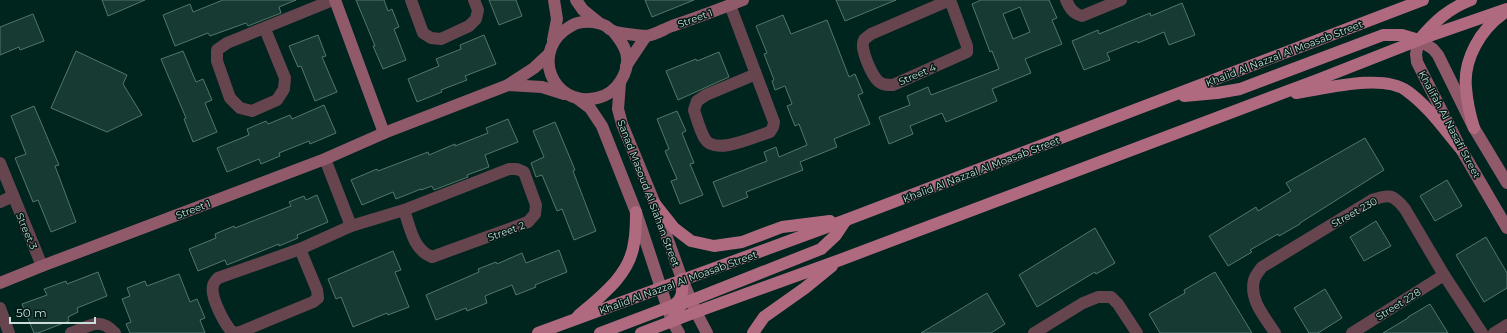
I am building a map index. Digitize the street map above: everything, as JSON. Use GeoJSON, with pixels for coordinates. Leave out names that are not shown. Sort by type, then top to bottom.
{"type":"FeatureCollection","features":[{"type":"Feature","properties":{"kind":"main road","name":"Khalid Al Nazzal Al Moasab Street"},"geometry":{"type":"LineString","coordinates":[[538,333],[846,220],[1170,98],[1423,0]]}},
{"type":"Feature","properties":{"kind":"main road"},"geometry":{"type":"LineString","coordinates":[[1419,40],[1446,12],[1457,5],[1471,0]]}},
{"type":"Feature","properties":{"kind":"main road"},"geometry":{"type":"LineString","coordinates":[[693,306],[840,260],[1270,98],[1419,40],[1507,10]]}},
{"type":"Feature","properties":{"kind":"main road"},"geometry":{"type":"LineString","coordinates":[[1474,128],[1469,111],[1465,86],[1469,62],[1478,39],[1494,20],[1507,10]]}},
{"type":"Feature","properties":{"kind":"main road"},"geometry":{"type":"LineString","coordinates":[[1170,98],[1240,89],[1383,35],[1402,35],[1419,40]]}},
{"type":"Feature","properties":{"kind":"main road"},"geometry":{"type":"LineString","coordinates":[[1270,98],[1360,83],[1385,83],[1406,90],[1422,103],[1461,149]]}},
{"type":"Feature","properties":{"kind":"main road"},"geometry":{"type":"LineString","coordinates":[[655,204],[674,228],[691,241],[714,246],[742,242],[782,227],[846,220]]}},
{"type":"Feature","properties":{"kind":"main road"},"geometry":{"type":"LineString","coordinates":[[573,320],[622,275],[631,257],[634,244],[636,212]]}},
{"type":"Feature","properties":{"kind":"main road"},"geometry":{"type":"LineString","coordinates":[[641,333],[672,321],[693,306],[822,249],[836,235],[846,220]]}},
{"type":"Feature","properties":{"kind":"main road"},"geometry":{"type":"LineString","coordinates":[[753,333],[764,316],[805,288],[840,260]]}},
{"type":"Feature","properties":{"kind":"main road"},"geometry":{"type":"LineString","coordinates":[[600,333],[680,301],[683,295],[682,279]]}},
{"type":"Feature","properties":{"kind":"street"},"geometry":{"type":"LineString","coordinates":[[265,28],[285,78],[284,90],[277,100],[252,111],[240,108],[230,98],[217,61],[217,50],[227,44],[265,28],[334,0],[384,133]]}},
{"type":"Feature","properties":{"kind":"street"},"geometry":{"type":"LineString","coordinates":[[411,0],[423,33],[431,38],[441,39],[469,26],[476,19],[478,10],[474,0]]}},
{"type":"Feature","properties":{"kind":"street"},"geometry":{"type":"LineString","coordinates":[[554,0],[557,19],[548,66],[552,77],[558,87],[573,97],[590,100],[601,98],[612,92],[620,83],[626,66],[626,53],[622,41],[613,31],[599,23],[583,10],[576,0]]}},
{"type":"Feature","properties":{"kind":"street","name":"Street 1"},"geometry":{"type":"LineString","coordinates":[[613,31],[646,36],[743,0]]}},
{"type":"Feature","properties":{"kind":"street","name":"Street 4"},"geometry":{"type":"LineString","coordinates":[[950,0],[967,46],[967,52],[893,85],[885,85],[878,82],[869,67],[864,53],[862,46],[864,40],[871,34],[950,0]]}},
{"type":"Feature","properties":{"kind":"street"},"geometry":{"type":"LineString","coordinates":[[1066,0],[1071,10],[1082,16],[1121,0]]}},
{"type":"Feature","properties":{"kind":"street"},"geometry":{"type":"LineString","coordinates":[[730,5],[756,74],[774,122],[774,127],[770,132],[724,147],[713,146],[706,141],[694,110],[697,101],[706,95],[756,74]]}},
{"type":"Feature","properties":{"kind":"street"},"geometry":{"type":"LineString","coordinates":[[551,48],[561,32],[572,25],[585,22],[599,23]]}},
{"type":"Feature","properties":{"kind":"street"},"geometry":{"type":"LineString","coordinates":[[626,66],[646,36]]}},
{"type":"Feature","properties":{"kind":"street","name":"Khalifah Al Nasafi Street"},"geometry":{"type":"LineString","coordinates":[[1507,183],[1474,128],[1438,55],[1433,49],[1419,40],[1416,54],[1417,62],[1461,149],[1507,228]]}},
{"type":"Feature","properties":{"kind":"street","name":"Street 1"},"geometry":{"type":"LineString","coordinates":[[0,283],[325,159],[384,133],[508,85],[534,68],[551,48]]}},
{"type":"Feature","properties":{"kind":"street","name":"Sanad Masoud Al Siahan Street"},"geometry":{"type":"LineString","coordinates":[[620,83],[618,109],[622,124],[655,204],[682,279],[693,306],[707,333]]}},
{"type":"Feature","properties":{"kind":"street","name":"Street 1"},"geometry":{"type":"LineString","coordinates":[[508,85],[542,87],[573,97]]}},
{"type":"Feature","properties":{"kind":"street","name":"Sanad Masoud Al Siahan Street"},"geometry":{"type":"LineString","coordinates":[[573,97],[590,108],[602,126],[636,212],[672,321],[679,333]]}},
{"type":"Feature","properties":{"kind":"street"},"geometry":{"type":"LineString","coordinates":[[325,159],[351,226]]}},
{"type":"Feature","properties":{"kind":"street","name":"Street 3"},"geometry":{"type":"LineString","coordinates":[[0,163],[42,266]]}},
{"type":"Feature","properties":{"kind":"street","name":"Street 2"},"geometry":{"type":"LineString","coordinates":[[300,249],[317,290],[318,298],[313,302],[240,332],[234,333],[227,328],[213,295],[213,285],[218,278],[300,249],[351,226],[404,210],[509,169],[517,169],[524,172],[536,205],[536,214],[528,222],[432,257],[425,255],[417,246],[404,210]]}},
{"type":"Feature","properties":{"kind":"street","name":"Street 230"},"geometry":{"type":"LineString","coordinates":[[1275,333],[1256,303],[1253,292],[1254,279],[1262,266],[1372,200],[1385,195],[1396,199],[1405,208],[1444,275],[1482,333]]}},
{"type":"Feature","properties":{"kind":"street"},"geometry":{"type":"LineString","coordinates":[[0,202],[13,196]]}},
{"type":"Feature","properties":{"kind":"street","name":"Street 228"},"geometry":{"type":"LineString","coordinates":[[1352,333],[1444,275]]}},
{"type":"Feature","properties":{"kind":"street"},"geometry":{"type":"LineString","coordinates":[[1034,333],[1083,303],[1098,298],[1111,297],[1118,304],[1137,333]]}},
{"type":"Feature","properties":{"kind":"street"},"geometry":{"type":"LineString","coordinates":[[0,308],[9,333]]}},
{"type":"Feature","properties":{"kind":"street"},"geometry":{"type":"LineString","coordinates":[[71,333],[98,323],[106,324],[115,333]]}},
{"type":"Feature","properties":{"kind":"street"},"geometry":{"type":"LineString","coordinates":[[1494,333],[1507,325]]}},
{"type":"Feature","properties":{"kind":"building"},"geometry":{"type":"Polygon","coordinates":[[[102,0],[145,0],[108,16],[102,0]]]}},
{"type":"Feature","properties":{"kind":"building"},"geometry":{"type":"Polygon","coordinates":[[[223,0],[296,0],[279,7],[281,13],[248,26],[246,23],[210,36],[208,33],[175,46],[163,15],[190,4],[193,12],[223,0]]]}},
{"type":"Feature","properties":{"kind":"building"},"geometry":{"type":"Polygon","coordinates":[[[356,0],[384,0],[388,11],[392,9],[399,27],[394,29],[406,60],[383,69],[356,0]]]}},
{"type":"Feature","properties":{"kind":"building"},"geometry":{"type":"Polygon","coordinates":[[[489,0],[516,0],[522,16],[499,25],[489,0]]]}},
{"type":"Feature","properties":{"kind":"building"},"geometry":{"type":"Polygon","coordinates":[[[645,0],[694,0],[652,17],[645,0]]]}},
{"type":"Feature","properties":{"kind":"building"},"geometry":{"type":"Polygon","coordinates":[[[836,0],[896,0],[845,21],[836,0]]]}},
{"type":"Feature","properties":{"kind":"building"},"geometry":{"type":"Polygon","coordinates":[[[981,0],[1049,0],[1057,18],[1052,20],[1062,44],[1025,59],[1031,73],[992,89],[997,101],[946,122],[942,113],[910,126],[913,134],[889,144],[879,117],[910,105],[907,96],[928,87],[931,95],[999,69],[992,51],[990,52],[972,4],[981,0]],[[1020,7],[1003,14],[1013,39],[1030,32],[1020,7]]]}},
{"type":"Feature","properties":{"kind":"building"},"geometry":{"type":"Polygon","coordinates":[[[1182,3],[1195,35],[1169,45],[1164,32],[1138,43],[1137,41],[1107,53],[1110,60],[1084,70],[1072,41],[1098,30],[1099,34],[1150,13],[1151,16],[1182,3]]]}},
{"type":"Feature","properties":{"kind":"building"},"geometry":{"type":"Polygon","coordinates":[[[33,14],[44,41],[20,50],[19,47],[0,55],[0,27],[33,14]]]}},
{"type":"Feature","properties":{"kind":"building"},"geometry":{"type":"Polygon","coordinates":[[[783,15],[791,34],[827,20],[849,77],[855,74],[863,93],[858,95],[870,124],[834,139],[837,147],[800,162],[803,170],[746,192],[748,197],[723,207],[713,182],[767,161],[764,152],[776,147],[779,157],[807,145],[799,124],[795,126],[787,106],[792,104],[785,86],[775,90],[772,81],[774,80],[764,54],[767,53],[756,26],[783,15]]]}},
{"type":"Feature","properties":{"kind":"building"},"geometry":{"type":"Polygon","coordinates":[[[318,35],[326,56],[322,57],[337,92],[315,101],[301,66],[298,67],[289,46],[318,35]]]}},
{"type":"Feature","properties":{"kind":"building"},"geometry":{"type":"Polygon","coordinates":[[[484,35],[496,64],[465,76],[467,80],[441,90],[442,92],[417,102],[408,79],[439,66],[436,59],[461,49],[460,45],[484,35]]]}},
{"type":"Feature","properties":{"kind":"building"},"geometry":{"type":"Polygon","coordinates":[[[76,51],[127,75],[123,84],[142,115],[107,132],[51,108],[76,51]]]}},
{"type":"Feature","properties":{"kind":"building"},"geometry":{"type":"Polygon","coordinates":[[[183,51],[196,82],[203,79],[212,100],[205,103],[217,132],[193,142],[184,119],[186,118],[161,59],[183,51]]]}},
{"type":"Feature","properties":{"kind":"building"},"geometry":{"type":"Polygon","coordinates":[[[719,52],[729,77],[678,100],[666,71],[719,52]]]}},
{"type":"Feature","properties":{"kind":"building"},"geometry":{"type":"Polygon","coordinates":[[[324,105],[336,133],[310,144],[309,141],[279,153],[280,156],[261,164],[259,159],[227,172],[217,148],[249,135],[247,129],[266,121],[268,124],[290,115],[292,119],[324,105]]]}},
{"type":"Feature","properties":{"kind":"building"},"geometry":{"type":"Polygon","coordinates":[[[34,106],[59,165],[55,166],[76,222],[51,232],[38,200],[33,202],[15,158],[26,154],[11,116],[34,106]]]}},
{"type":"Feature","properties":{"kind":"building"},"geometry":{"type":"Polygon","coordinates":[[[677,111],[686,131],[682,133],[694,163],[690,164],[703,195],[680,204],[671,181],[677,179],[665,151],[669,149],[657,119],[677,111]]]}},
{"type":"Feature","properties":{"kind":"building"},"geometry":{"type":"Polygon","coordinates":[[[508,119],[518,142],[485,155],[489,167],[434,190],[432,186],[396,199],[393,192],[362,205],[351,180],[377,169],[378,171],[428,152],[429,155],[455,144],[455,146],[488,133],[486,128],[508,119]]]}},
{"type":"Feature","properties":{"kind":"building"},"geometry":{"type":"Polygon","coordinates":[[[555,122],[575,170],[573,171],[596,231],[574,240],[562,209],[557,211],[542,175],[536,177],[531,163],[544,157],[533,131],[555,122]]]}},
{"type":"Feature","properties":{"kind":"building"},"geometry":{"type":"Polygon","coordinates":[[[1365,138],[1384,170],[1300,224],[1279,236],[1278,234],[1250,250],[1252,252],[1228,266],[1209,236],[1256,207],[1258,211],[1291,191],[1286,183],[1365,138]]]}},
{"type":"Feature","properties":{"kind":"building"},"geometry":{"type":"Polygon","coordinates":[[[1447,180],[1462,206],[1435,221],[1420,196],[1447,180]]]}},
{"type":"Feature","properties":{"kind":"building"},"geometry":{"type":"Polygon","coordinates":[[[317,195],[328,222],[297,235],[298,238],[279,246],[279,244],[227,265],[225,260],[198,271],[189,249],[216,238],[215,234],[234,226],[235,228],[291,206],[289,202],[304,196],[306,200],[317,195]]]}},
{"type":"Feature","properties":{"kind":"building"},"geometry":{"type":"Polygon","coordinates":[[[1376,221],[1391,246],[1364,261],[1350,237],[1376,221]]]}},
{"type":"Feature","properties":{"kind":"building"},"geometry":{"type":"Polygon","coordinates":[[[1095,228],[1115,263],[1096,274],[1095,272],[1037,307],[1019,275],[1095,228]]]}},
{"type":"Feature","properties":{"kind":"building"},"geometry":{"type":"Polygon","coordinates":[[[1486,237],[1507,273],[1507,288],[1484,302],[1456,255],[1486,237]]]}},
{"type":"Feature","properties":{"kind":"building"},"geometry":{"type":"Polygon","coordinates":[[[559,250],[567,272],[535,285],[536,287],[516,295],[512,285],[485,296],[487,303],[467,311],[466,308],[436,320],[426,295],[479,272],[478,269],[496,262],[497,264],[522,253],[526,263],[559,250]]]}},
{"type":"Feature","properties":{"kind":"building"},"geometry":{"type":"Polygon","coordinates":[[[393,251],[401,270],[395,272],[409,307],[388,315],[387,313],[353,327],[341,297],[336,299],[328,279],[393,251]]]}},
{"type":"Feature","properties":{"kind":"building"},"geometry":{"type":"Polygon","coordinates":[[[98,272],[107,296],[77,308],[78,312],[68,317],[69,321],[38,333],[34,333],[22,304],[47,295],[44,289],[66,281],[67,284],[98,272]]]}},
{"type":"Feature","properties":{"kind":"building"},"geometry":{"type":"Polygon","coordinates":[[[1215,272],[1252,333],[1160,333],[1149,314],[1185,293],[1184,290],[1215,272]]]}},
{"type":"Feature","properties":{"kind":"building"},"geometry":{"type":"Polygon","coordinates":[[[179,274],[190,302],[197,299],[205,318],[200,320],[205,333],[130,333],[126,324],[131,322],[122,299],[130,296],[127,288],[145,281],[147,286],[179,274]]]}},
{"type":"Feature","properties":{"kind":"building"},"geometry":{"type":"Polygon","coordinates":[[[1325,289],[1342,318],[1318,333],[1309,333],[1294,308],[1325,289]]]}},
{"type":"Feature","properties":{"kind":"building"},"geometry":{"type":"Polygon","coordinates":[[[987,293],[1005,324],[991,333],[921,333],[987,293]]]}},
{"type":"Feature","properties":{"kind":"building"},"geometry":{"type":"Polygon","coordinates":[[[1430,304],[1448,333],[1383,333],[1408,317],[1430,304]]]}}]}
